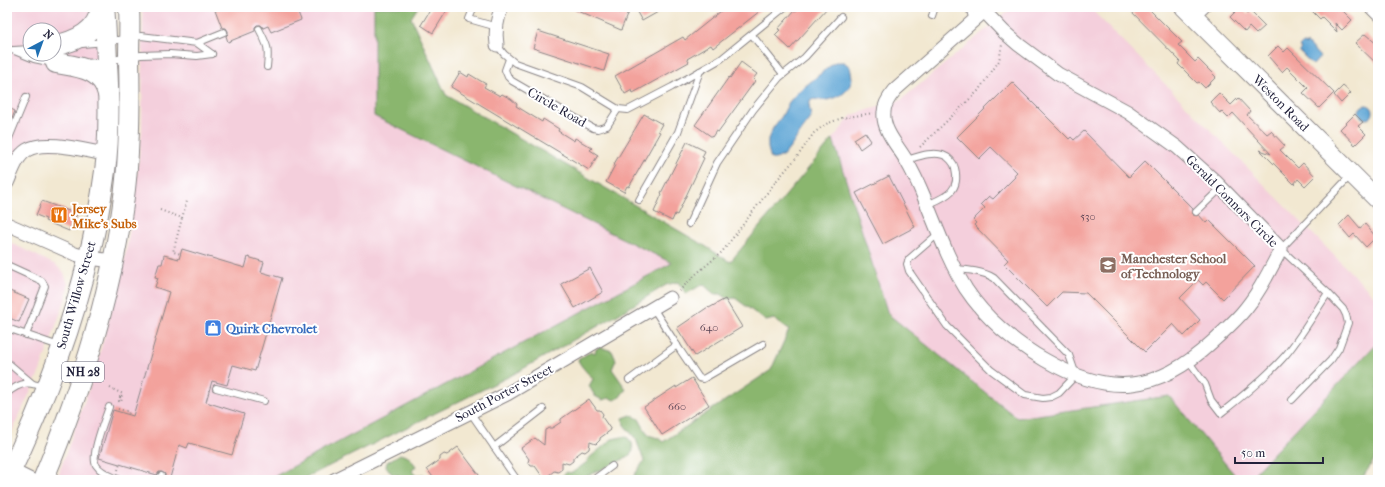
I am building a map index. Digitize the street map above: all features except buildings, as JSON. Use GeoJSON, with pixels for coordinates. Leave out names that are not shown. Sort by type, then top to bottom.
{"type":"FeatureCollection","features":[{"type":"Feature","properties":{"kind":"main road"},"geometry":{"type":"LineString","coordinates":[[62,48],[85,34],[95,24],[101,7]]}},
{"type":"Feature","properties":{"kind":"main road","name":"South Willow Street"},"geometry":{"type":"LineString","coordinates":[[8,472],[40,386],[62,347],[89,258],[106,169],[109,98],[104,7]]}},
{"type":"Feature","properties":{"kind":"main road","name":"South Willow Street"},"geometry":{"type":"LineString","coordinates":[[43,480],[68,417],[86,364],[113,261],[121,218],[128,159],[131,112],[129,7]]}},
{"type":"Feature","properties":{"kind":"main road"},"geometry":{"type":"LineString","coordinates":[[62,56],[96,75],[106,87],[109,98]]}},
{"type":"Feature","properties":{"kind":"street","name":"Circle Road"},"geometry":{"type":"LineString","coordinates":[[498,45],[497,27],[502,7]]}},
{"type":"Feature","properties":{"kind":"street"},"geometry":{"type":"LineString","coordinates":[[1371,7],[1378,14]]}},
{"type":"Feature","properties":{"kind":"street"},"geometry":{"type":"LineString","coordinates":[[884,112],[888,100],[895,90],[986,9]]}},
{"type":"Feature","properties":{"kind":"street","name":"Gerald Connors Circle"},"geometry":{"type":"LineString","coordinates":[[884,112],[885,125],[906,160],[927,205],[938,234],[966,289],[978,305],[1012,338],[1036,355],[1057,367],[1076,375],[1109,384],[1143,383],[1156,379],[1189,362],[1242,313],[1264,280],[1281,250],[1197,164],[1152,128],[1128,112],[1058,74],[1004,32],[986,9]]}},
{"type":"Feature","properties":{"kind":"street","name":"Weston Road"},"geometry":{"type":"LineString","coordinates":[[1193,10],[1352,174],[1376,193]]}},
{"type":"Feature","properties":{"kind":"street"},"geometry":{"type":"LineString","coordinates":[[7,184],[11,172],[21,155],[34,146],[54,145],[106,154]]}},
{"type":"Feature","properties":{"kind":"street"},"geometry":{"type":"LineString","coordinates":[[7,224],[75,254],[89,258],[113,261]]}},
{"type":"Feature","properties":{"kind":"street","name":"South Porter Street"},"geometry":{"type":"LineString","coordinates":[[342,478],[507,394],[670,298]]}},
{"type":"Feature","properties":{"kind":"street"},"geometry":{"type":"LineString","coordinates":[[8,472],[31,480]]}},
{"type":"Feature","properties":{"kind":"lane"},"geometry":{"type":"LineString","coordinates":[[474,7],[469,19],[497,27]]}},
{"type":"Feature","properties":{"kind":"lane"},"geometry":{"type":"LineString","coordinates":[[618,109],[628,110],[721,59],[785,7]]}},
{"type":"Feature","properties":{"kind":"lane"},"geometry":{"type":"LineString","coordinates":[[932,16],[935,7]]}},
{"type":"Feature","properties":{"kind":"lane"},"geometry":{"type":"LineString","coordinates":[[969,7],[973,20]]}},
{"type":"Feature","properties":{"kind":"lane"},"geometry":{"type":"LineString","coordinates":[[689,224],[717,163],[766,94],[783,74],[805,57],[841,17]]}},
{"type":"Feature","properties":{"kind":"lane"},"geometry":{"type":"LineString","coordinates":[[259,29],[269,50],[267,67]]}},
{"type":"Feature","properties":{"kind":"lane"},"geometry":{"type":"LineString","coordinates":[[197,43],[224,32]]}},
{"type":"Feature","properties":{"kind":"lane"},"geometry":{"type":"LineString","coordinates":[[752,35],[783,74]]}},
{"type":"Feature","properties":{"kind":"lane"},"geometry":{"type":"LineString","coordinates":[[62,52],[107,51],[130,47],[141,36],[197,43],[212,54],[197,56],[170,54],[141,55],[130,47],[107,51],[77,64],[62,56]]}},
{"type":"Feature","properties":{"kind":"lane","name":"Circle Road"},"geometry":{"type":"LineString","coordinates":[[498,45],[504,54],[515,63],[582,87],[618,109],[607,126],[598,129],[593,128],[512,81],[508,77],[505,70],[509,59]]}},
{"type":"Feature","properties":{"kind":"lane"},"geometry":{"type":"LineString","coordinates":[[22,49],[12,50],[22,54]]}},
{"type":"Feature","properties":{"kind":"lane"},"geometry":{"type":"LineString","coordinates":[[639,200],[678,132],[700,71]]}},
{"type":"Feature","properties":{"kind":"lane"},"geometry":{"type":"LineString","coordinates":[[7,142],[26,97]]}},
{"type":"Feature","properties":{"kind":"lane"},"geometry":{"type":"LineString","coordinates":[[906,160],[929,154],[943,155],[954,163],[957,176],[955,187],[948,196],[927,205]]}},
{"type":"Feature","properties":{"kind":"lane"},"geometry":{"type":"LineString","coordinates":[[1292,400],[1331,360],[1339,348],[1348,323],[1343,308],[1281,250],[1352,174]]}},
{"type":"Feature","properties":{"kind":"lane"},"geometry":{"type":"LineString","coordinates":[[1196,212],[1221,188]]}},
{"type":"Feature","properties":{"kind":"lane"},"geometry":{"type":"LineString","coordinates":[[938,234],[909,259],[907,264],[909,271],[947,326],[991,370],[1025,395],[1043,398],[1059,394],[1076,375],[1069,355],[994,278],[969,270],[955,269]]}},
{"type":"Feature","properties":{"kind":"lane"},"geometry":{"type":"LineString","coordinates":[[7,265],[42,281],[45,286],[26,335]]}},
{"type":"Feature","properties":{"kind":"lane"},"geometry":{"type":"LineString","coordinates":[[1189,362],[1205,384],[1210,400],[1220,413],[1250,390],[1283,358],[1296,342],[1328,293]]}},
{"type":"Feature","properties":{"kind":"lane"},"geometry":{"type":"LineString","coordinates":[[653,308],[699,378],[703,380],[764,344]]}},
{"type":"Feature","properties":{"kind":"lane"},"geometry":{"type":"LineString","coordinates":[[10,329],[62,347]]}},
{"type":"Feature","properties":{"kind":"lane"},"geometry":{"type":"LineString","coordinates":[[630,380],[677,345]]}},
{"type":"Feature","properties":{"kind":"lane"},"geometry":{"type":"LineString","coordinates":[[7,362],[40,386]]}},
{"type":"Feature","properties":{"kind":"lane"},"geometry":{"type":"LineString","coordinates":[[7,393],[16,386],[25,384],[40,386]]}},
{"type":"Feature","properties":{"kind":"lane"},"geometry":{"type":"LineString","coordinates":[[216,388],[264,401]]}},
{"type":"Feature","properties":{"kind":"lane"},"geometry":{"type":"LineString","coordinates":[[109,407],[95,452],[95,464],[102,472],[120,480]]}},
{"type":"Feature","properties":{"kind":"lane"},"geometry":{"type":"LineString","coordinates":[[494,447],[543,409]]}},
{"type":"Feature","properties":{"kind":"lane"},"geometry":{"type":"LineString","coordinates":[[470,412],[517,480]]}},
{"type":"Feature","properties":{"kind":"lane"},"geometry":{"type":"LineString","coordinates":[[593,480],[612,466]]}},
{"type":"Feature","properties":{"kind":"path"},"geometry":{"type":"LineString","coordinates":[[919,148],[978,91],[999,61],[1002,44]]}},
{"type":"Feature","properties":{"kind":"path"},"geometry":{"type":"LineString","coordinates":[[670,298],[684,288],[695,275],[722,252],[777,180],[797,157],[814,133],[826,124],[842,118],[884,112]]}},
{"type":"Feature","properties":{"kind":"path"},"geometry":{"type":"LineString","coordinates":[[180,254],[173,252],[188,200]]}},
{"type":"Feature","properties":{"kind":"path"},"geometry":{"type":"LineString","coordinates":[[160,210],[182,218]]}},
{"type":"Feature","properties":{"kind":"path"},"geometry":{"type":"LineString","coordinates":[[110,388],[122,394],[121,397]]}},
{"type":"Feature","properties":{"kind":"path"},"geometry":{"type":"LineString","coordinates":[[109,407],[129,412],[128,415]]}},
{"type":"Feature","properties":{"kind":"shaded area"},"geometry":{"type":"Polygon","coordinates":[[[7,7],[104,7],[106,154],[34,147],[7,183],[7,7]]]}},
{"type":"Feature","properties":{"kind":"shaded area"},"geometry":{"type":"Polygon","coordinates":[[[141,7],[374,7],[375,116],[673,263],[268,480],[66,480],[59,475],[60,470],[95,371],[124,261],[130,229],[142,131],[143,17],[141,7]]]}},
{"type":"Feature","properties":{"kind":"shaded area","name":"Manchester School of Technology"},"geometry":{"type":"Polygon","coordinates":[[[1013,7],[1089,7],[1378,300],[1378,454],[1361,480],[1097,480],[1017,418],[888,314],[833,139],[852,115],[901,100],[1013,7]]]}},
{"type":"Feature","properties":{"kind":"shaded area"},"geometry":{"type":"Polygon","coordinates":[[[7,241],[56,265],[64,273],[68,284],[67,294],[40,371],[7,442],[7,241]]]}},
{"type":"Feature","properties":{"kind":"green space"},"geometry":{"type":"Polygon","coordinates":[[[374,7],[418,7],[411,18],[446,95],[730,262],[833,139],[888,314],[1017,418],[1169,396],[1239,480],[631,480],[644,461],[636,439],[624,425],[623,418],[631,415],[639,419],[648,435],[658,438],[663,442],[771,370],[789,330],[774,319],[766,321],[735,298],[728,299],[721,294],[714,294],[703,284],[686,294],[678,282],[666,285],[614,317],[512,375],[301,480],[268,480],[672,263],[374,116],[374,7]]]}},
{"type":"Feature","properties":{"kind":"green space"},"geometry":{"type":"Polygon","coordinates":[[[1378,342],[1378,454],[1361,480],[1248,480],[1378,342]]]}},
{"type":"Feature","properties":{"kind":"green space"},"geometry":{"type":"Polygon","coordinates":[[[600,347],[612,351],[616,360],[612,369],[626,389],[619,398],[614,400],[610,398],[602,400],[595,396],[589,386],[593,379],[578,360],[591,351],[595,353],[596,349],[600,347]]]}},
{"type":"Feature","properties":{"kind":"green space"},"geometry":{"type":"Polygon","coordinates":[[[627,437],[632,443],[633,451],[628,457],[589,475],[582,480],[557,480],[567,472],[572,473],[587,462],[588,459],[612,439],[627,437]]]}},
{"type":"Feature","properties":{"kind":"green space"},"geometry":{"type":"Polygon","coordinates":[[[400,454],[409,457],[416,466],[412,471],[416,476],[423,474],[429,480],[404,480],[401,476],[392,474],[386,466],[387,462],[400,454]]]}},
{"type":"Feature","properties":{"kind":"water"},"geometry":{"type":"Polygon","coordinates":[[[1303,43],[1305,45],[1307,43],[1320,57],[1313,65],[1299,51],[1301,49],[1299,47],[1303,43]]]}},
{"type":"Feature","properties":{"kind":"water"},"geometry":{"type":"Polygon","coordinates":[[[835,62],[844,62],[850,67],[852,79],[849,87],[844,93],[834,98],[811,100],[809,105],[810,120],[784,154],[776,159],[771,159],[768,148],[768,139],[789,102],[798,92],[835,62]]]}},
{"type":"Feature","properties":{"kind":"water"},"geometry":{"type":"Polygon","coordinates":[[[1363,105],[1369,105],[1373,109],[1373,115],[1369,119],[1363,119],[1359,115],[1359,109],[1363,105]]]}},
{"type":"Feature","properties":{"kind":"place","name":"Jersey Mike's Subs"},"geometry":{"type":"Point","coordinates":[59,215]}},
{"type":"Feature","properties":{"kind":"place","name":"Manchester School of Technology"},"geometry":{"type":"Point","coordinates":[1108,265]}},
{"type":"Feature","properties":{"kind":"place","name":"Quirk Chevrolet"},"geometry":{"type":"Point","coordinates":[213,328]}}]}
